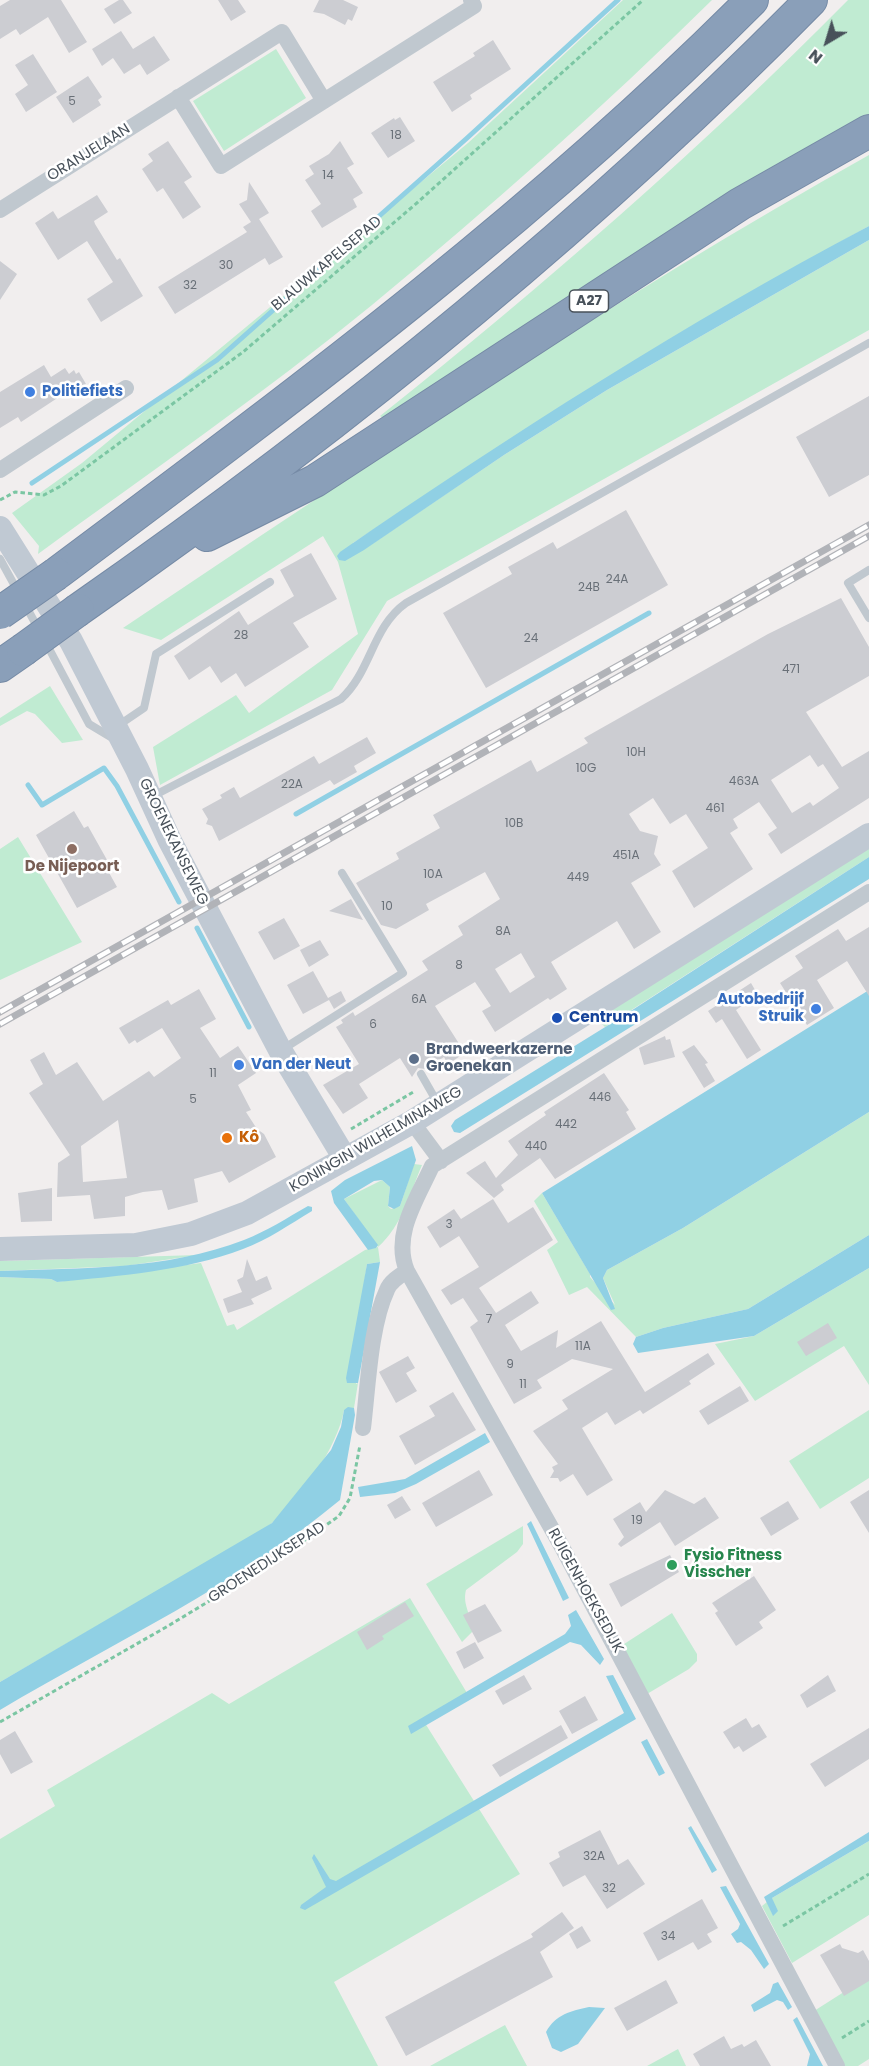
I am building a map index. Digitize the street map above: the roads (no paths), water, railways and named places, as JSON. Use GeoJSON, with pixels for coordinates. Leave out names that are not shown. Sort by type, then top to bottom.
{"type":"FeatureCollection","features":[{"type":"Feature","properties":{"kind":"highway"},"geometry":{"type":"LineString","coordinates":[[0,613],[56,574],[313,382],[425,292],[603,141],[752,0]]}},
{"type":"Feature","properties":{"kind":"highway","name":"A27"},"geometry":{"type":"LineString","coordinates":[[12,658],[133,572],[348,411],[548,247],[626,179],[811,0]]}},
{"type":"Feature","properties":{"kind":"highway","name":"A27"},"geometry":{"type":"LineString","coordinates":[[133,572],[315,481],[740,204],[869,131]]}},
{"type":"Feature","properties":{"kind":"main road","name":"GROENEKANSEWEG"},"geometry":{"type":"LineString","coordinates":[[0,528],[71,640],[121,737],[149,798],[280,1050],[339,1149]]}},
{"type":"Feature","properties":{"kind":"main road","name":"KONINGIN WILHELMINAWEG"},"geometry":{"type":"LineString","coordinates":[[0,1249],[136,1245],[191,1234],[247,1213],[339,1149],[412,1122],[869,835]]}},
{"type":"Feature","properties":{"kind":"street"},"geometry":{"type":"LineString","coordinates":[[178,96],[221,166],[472,3]]}},
{"type":"Feature","properties":{"kind":"street","name":"ORANJELAAN"},"geometry":{"type":"LineString","coordinates":[[0,210],[282,32],[324,101]]}},
{"type":"Feature","properties":{"kind":"street"},"geometry":{"type":"LineString","coordinates":[[0,470],[126,388]]}},
{"type":"Feature","properties":{"kind":"street"},"geometry":{"type":"LineString","coordinates":[[412,1122],[441,1161],[869,892]]}},
{"type":"Feature","properties":{"kind":"street","name":"RUIGENHOEKSEDIJK"},"geometry":{"type":"LineString","coordinates":[[441,1161],[432,1166],[403,1232],[401,1257],[407,1271],[562,1547],[837,2066]]}},
{"type":"Feature","properties":{"kind":"street"},"geometry":{"type":"LineString","coordinates":[[363,1428],[372,1352],[383,1302],[390,1284],[407,1271]]}},
{"type":"Feature","properties":{"kind":"lane"},"geometry":{"type":"LineString","coordinates":[[149,798],[341,699],[352,689],[393,612],[406,603],[869,343]]}},
{"type":"Feature","properties":{"kind":"lane"},"geometry":{"type":"LineString","coordinates":[[0,560],[89,724],[121,737],[144,708],[156,654],[270,582]]}},
{"type":"Feature","properties":{"kind":"lane"},"geometry":{"type":"LineString","coordinates":[[869,570],[848,583],[869,618]]}},
{"type":"Feature","properties":{"kind":"lane"},"geometry":{"type":"LineString","coordinates":[[280,1050],[402,972],[342,873]]}},
{"type":"Feature","properties":{"kind":"lane"},"geometry":{"type":"LineString","coordinates":[[421,1074],[439,1105]]}},
{"type":"Feature","properties":{"kind":"water"},"geometry":{"type":"Polygon","coordinates":[[[869,226],[869,240],[607,390],[504,455],[364,550],[345,561],[339,560],[337,556],[340,552],[469,465],[600,381],[733,301],[869,226]]]}},
{"type":"Feature","properties":{"kind":"water"},"geometry":{"type":"Polygon","coordinates":[[[869,857],[869,879],[460,1133],[454,1132],[451,1126],[455,1120],[623,1016],[869,857]]]}},
{"type":"Feature","properties":{"kind":"water"},"geometry":{"type":"Polygon","coordinates":[[[869,990],[869,1112],[683,1228],[607,1270],[603,1278],[615,1309],[611,1310],[542,1193],[869,990]]]}},
{"type":"Feature","properties":{"kind":"water"},"geometry":{"type":"Polygon","coordinates":[[[412,1146],[416,1160],[400,1206],[394,1209],[388,1206],[390,1187],[382,1180],[374,1181],[344,1199],[378,1245],[368,1250],[334,1203],[331,1191],[345,1180],[412,1146]]]}},
{"type":"Feature","properties":{"kind":"water"},"geometry":{"type":"Polygon","coordinates":[[[308,1206],[312,1207],[312,1211],[279,1232],[243,1249],[198,1263],[152,1272],[57,1282],[51,1279],[0,1277],[0,1271],[124,1266],[184,1257],[244,1240],[308,1206]]]}},
{"type":"Feature","properties":{"kind":"water"},"geometry":{"type":"Polygon","coordinates":[[[869,1235],[869,1268],[754,1336],[638,1353],[633,1344],[636,1337],[663,1328],[748,1309],[869,1235]]]}},
{"type":"Feature","properties":{"kind":"water"},"geometry":{"type":"Polygon","coordinates":[[[380,1262],[358,1383],[347,1383],[346,1378],[367,1264],[380,1262]]]}},
{"type":"Feature","properties":{"kind":"water"},"geometry":{"type":"Polygon","coordinates":[[[348,1407],[354,1408],[355,1415],[340,1500],[301,1531],[218,1586],[0,1710],[0,1682],[272,1523],[331,1450],[341,1427],[344,1410],[348,1407]]]}},
{"type":"Feature","properties":{"kind":"water"},"geometry":{"type":"Polygon","coordinates":[[[485,1433],[490,1442],[416,1484],[395,1493],[360,1497],[358,1487],[405,1479],[485,1433]]]}},
{"type":"Feature","properties":{"kind":"water"},"geometry":{"type":"Polygon","coordinates":[[[531,1521],[569,1598],[563,1601],[527,1524],[531,1521]]]}},
{"type":"Feature","properties":{"kind":"water"},"geometry":{"type":"Polygon","coordinates":[[[576,1610],[604,1659],[600,1665],[581,1645],[570,1642],[411,1734],[408,1726],[565,1634],[571,1626],[568,1615],[576,1610]]]}},
{"type":"Feature","properties":{"kind":"water"},"geometry":{"type":"Polygon","coordinates":[[[613,1675],[636,1719],[305,1910],[300,1908],[326,1887],[312,1858],[314,1854],[330,1879],[336,1881],[624,1713],[606,1676],[613,1675]]]}},
{"type":"Feature","properties":{"kind":"water"},"geometry":{"type":"Polygon","coordinates":[[[647,1739],[665,1773],[659,1776],[641,1742],[647,1739]]]}},
{"type":"Feature","properties":{"kind":"water"},"geometry":{"type":"Polygon","coordinates":[[[691,1826],[717,1870],[712,1873],[688,1828],[691,1826]]]}},
{"type":"Feature","properties":{"kind":"water"},"geometry":{"type":"Polygon","coordinates":[[[869,1832],[869,1841],[772,1898],[778,1911],[773,1916],[764,1897],[869,1832]]]}},
{"type":"Feature","properties":{"kind":"water"},"geometry":{"type":"Polygon","coordinates":[[[726,1886],[769,1964],[764,1969],[751,1950],[741,1942],[737,1943],[731,1934],[738,1929],[740,1924],[720,1887],[726,1886]]]}},
{"type":"Feature","properties":{"kind":"water"},"geometry":{"type":"Polygon","coordinates":[[[778,1982],[792,2007],[788,2010],[783,2002],[777,2000],[754,2012],[751,2005],[770,1993],[773,1984],[778,1982]]]}},
{"type":"Feature","properties":{"kind":"water"},"geometry":{"type":"Polygon","coordinates":[[[589,2007],[605,2008],[578,2044],[561,2052],[552,2048],[546,2032],[554,2021],[564,2014],[589,2007]]]}},
{"type":"Feature","properties":{"kind":"water"},"geometry":{"type":"Polygon","coordinates":[[[797,2017],[823,2066],[807,2066],[810,2054],[793,2020],[797,2017]]]}},
{"type":"Feature","properties":{"kind":"waterway"},"geometry":{"type":"LineString","coordinates":[[32,483],[217,360],[466,139],[618,0]]}},
{"type":"Feature","properties":{"kind":"waterway"},"geometry":{"type":"LineString","coordinates":[[296,814],[649,613]]}},
{"type":"Feature","properties":{"kind":"waterway"},"geometry":{"type":"LineString","coordinates":[[28,785],[42,805],[104,768],[117,786],[179,902]]}},
{"type":"Feature","properties":{"kind":"waterway"},"geometry":{"type":"LineString","coordinates":[[197,928],[249,1027]]}},
{"type":"Feature","properties":{"kind":"railway"},"geometry":{"type":"LineString","coordinates":[[0,1012],[869,525]]}},
{"type":"Feature","properties":{"kind":"railway"},"geometry":{"type":"LineString","coordinates":[[0,1024],[869,536]]}},
{"type":"Feature","properties":{"kind":"place","name":"Politiefiets"},"geometry":{"type":"Point","coordinates":[30,392]}},
{"type":"Feature","properties":{"kind":"place","name":"De Nijepoort"},"geometry":{"type":"Point","coordinates":[72,849]}},
{"type":"Feature","properties":{"kind":"place","name":"Autobedrijf Struik"},"geometry":{"type":"Point","coordinates":[816,1009]}},
{"type":"Feature","properties":{"kind":"place","name":"Centrum"},"geometry":{"type":"Point","coordinates":[557,1018]}},
{"type":"Feature","properties":{"kind":"place","name":"Brandweerkazerne Groenekan"},"geometry":{"type":"Point","coordinates":[414,1059]}},
{"type":"Feature","properties":{"kind":"place","name":"Van der Neut"},"geometry":{"type":"Point","coordinates":[239,1065]}},
{"type":"Feature","properties":{"kind":"place","name":"Kô"},"geometry":{"type":"Point","coordinates":[227,1138]}},
{"type":"Feature","properties":{"kind":"place","name":"Fysio Fitness Visscher"},"geometry":{"type":"Point","coordinates":[672,1565]}}]}
